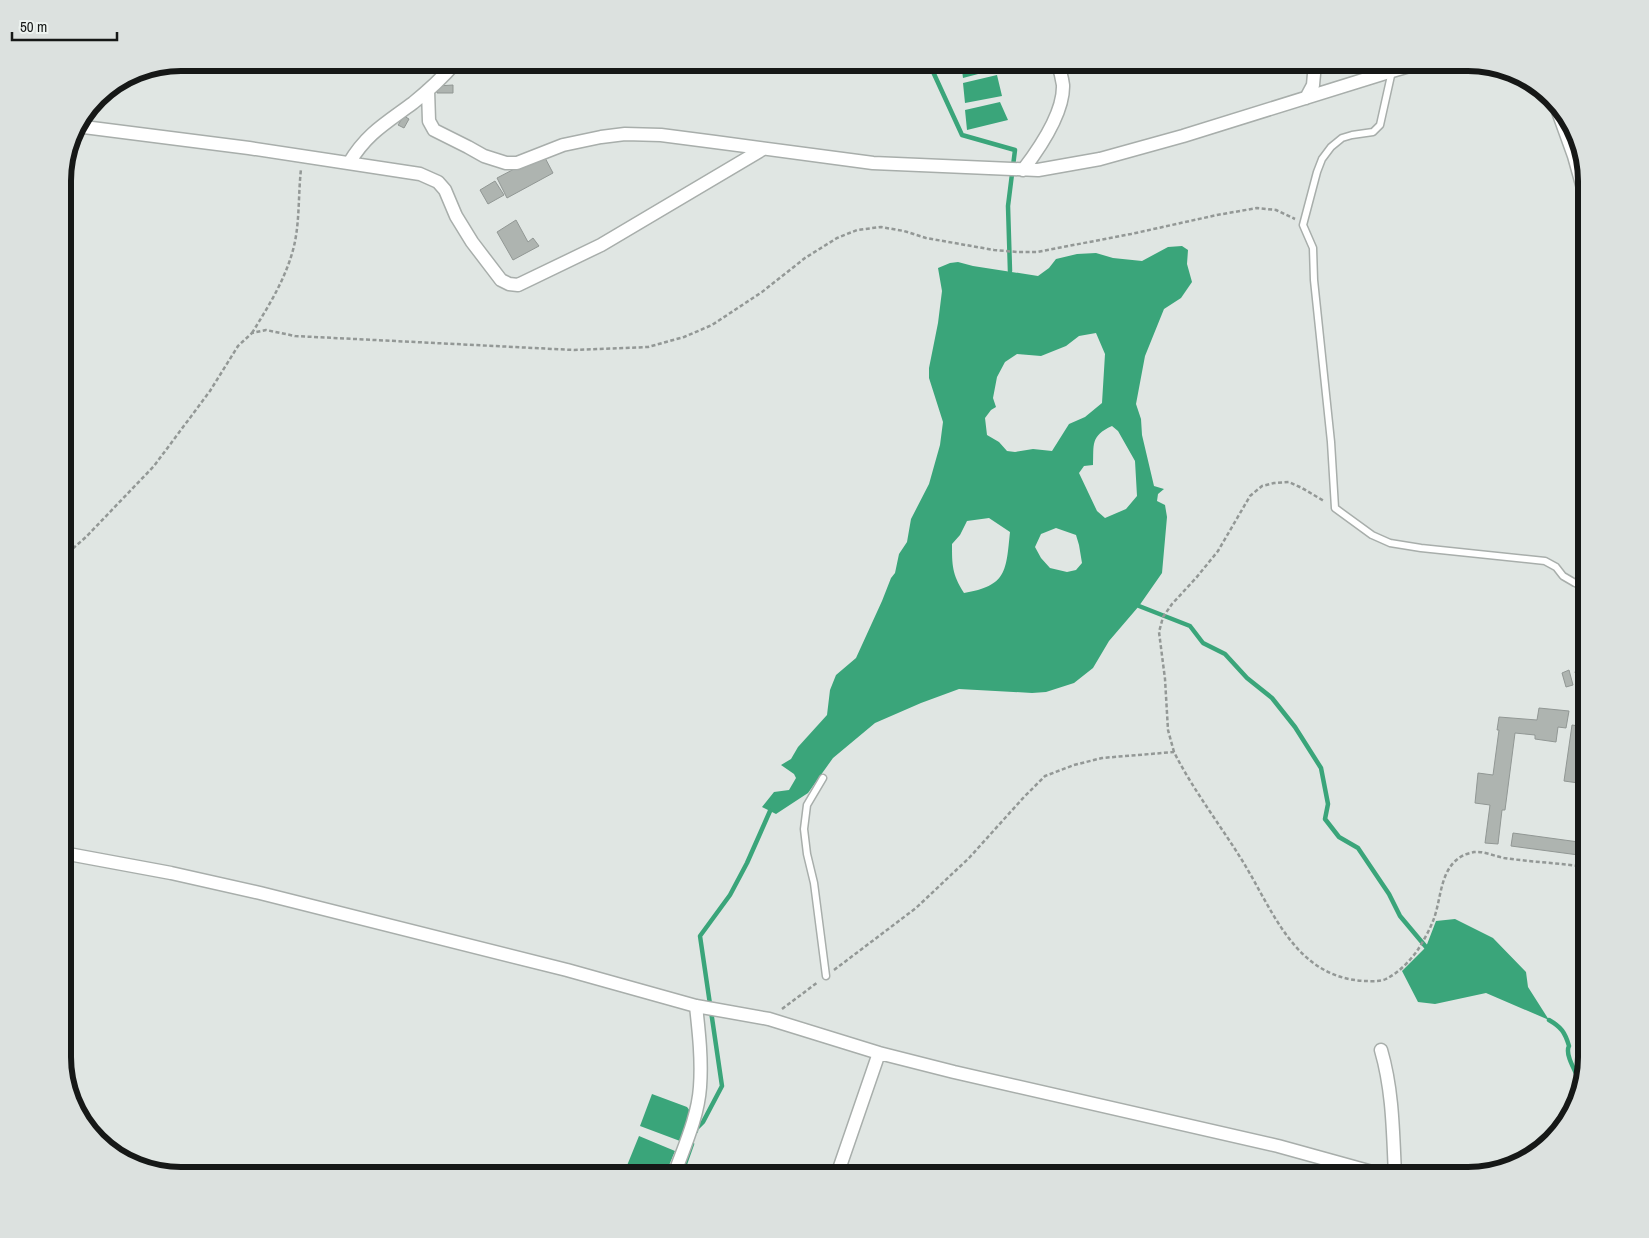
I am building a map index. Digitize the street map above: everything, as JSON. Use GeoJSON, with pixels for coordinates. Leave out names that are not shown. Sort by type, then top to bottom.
{"type":"FeatureCollection","features":[{"type":"Feature","properties":{"kind":"street"},"geometry":{"type":"LineString","coordinates":[[350,163],[365,140],[376,129],[428,90],[446,71]]}},
{"type":"Feature","properties":{"kind":"street"},"geometry":{"type":"LineString","coordinates":[[1024,170],[1043,142],[1061,101],[1063,84],[1059,71]]}},
{"type":"Feature","properties":{"kind":"street"},"geometry":{"type":"LineString","coordinates":[[1306,98],[1313,85],[1315,71]]}},
{"type":"Feature","properties":{"kind":"street"},"geometry":{"type":"LineString","coordinates":[[428,90],[429,121],[434,130],[484,156],[506,163],[517,163],[562,145],[625,134],[670,136],[874,163],[1024,170],[1054,168],[1100,159],[1237,120],[1384,71]]}},
{"type":"Feature","properties":{"kind":"street"},"geometry":{"type":"LineString","coordinates":[[85,127],[302,155],[322,160],[420,174],[438,182],[472,242],[501,280],[509,284],[518,284],[601,246],[764,149]]}},
{"type":"Feature","properties":{"kind":"street"},"geometry":{"type":"LineString","coordinates":[[1564,129],[1577,166]]}},
{"type":"Feature","properties":{"kind":"street"},"geometry":{"type":"LineString","coordinates":[[71,854],[171,873],[260,893],[567,970],[696,1006],[769,1019],[879,1053],[954,1072],[1278,1146],[1352,1167]]}},
{"type":"Feature","properties":{"kind":"street"},"geometry":{"type":"LineString","coordinates":[[677,1167],[695,1112],[700,1088],[700,1044],[696,1006]]}},
{"type":"Feature","properties":{"kind":"street"},"geometry":{"type":"LineString","coordinates":[[1381,1050],[1385,1062],[1394,1127],[1395,1167]]}},
{"type":"Feature","properties":{"kind":"street"},"geometry":{"type":"LineString","coordinates":[[840,1167],[879,1053]]}},
{"type":"Feature","properties":{"kind":"lane"},"geometry":{"type":"LineString","coordinates":[[1394,71],[1380,125],[1373,132],[1342,138],[1331,147],[1322,159],[1303,225],[1313,248],[1314,280],[1331,442],[1335,508],[1372,535],[1390,543],[1545,561],[1578,584]]}},
{"type":"Feature","properties":{"kind":"lane"},"geometry":{"type":"LineString","coordinates":[[823,778],[808,805],[804,829],[807,854],[814,884],[826,976]]}},
{"type":"Feature","properties":{"kind":"path"},"geometry":{"type":"LineString","coordinates":[[71,550],[86,537],[154,466],[210,392],[238,346],[252,333],[284,276],[293,250],[297,228],[302,155]]}},
{"type":"Feature","properties":{"kind":"path"},"geometry":{"type":"LineString","coordinates":[[252,333],[266,330],[295,336],[574,350],[648,347],[684,337],[712,325],[762,292],[805,258],[837,238],[856,230],[882,227],[904,230],[926,238],[986,249],[1037,252],[1257,208],[1276,210],[1291,216],[1303,225]]}},
{"type":"Feature","properties":{"kind":"path"},"geometry":{"type":"LineString","coordinates":[[1335,508],[1289,482],[1262,486],[1250,496],[1218,551],[1172,604],[1163,617],[1159,632],[1165,679],[1168,730],[1174,752],[1185,773],[1243,861],[1272,914],[1290,940],[1305,957],[1318,966],[1334,975],[1349,980],[1385,980],[1402,968],[1416,952],[1433,920],[1445,876],[1453,862],[1464,854],[1476,852],[1504,858],[1578,866]]}},
{"type":"Feature","properties":{"kind":"path"},"geometry":{"type":"LineString","coordinates":[[769,1019],[916,908],[969,858],[1045,776],[1074,764],[1102,758],[1174,752]]}},
{"type":"Feature","properties":{"kind":"shaded area"},"geometry":{"type":"Polygon","coordinates":[[[962,71],[989,71],[963,78],[962,71]]]}},
{"type":"Feature","properties":{"kind":"shaded area"},"geometry":{"type":"Polygon","coordinates":[[[997,75],[1002,96],[965,103],[963,83],[997,75]]]}},
{"type":"Feature","properties":{"kind":"shaded area"},"geometry":{"type":"Polygon","coordinates":[[[1000,102],[1008,120],[967,130],[965,110],[1000,102]]]}},
{"type":"Feature","properties":{"kind":"shaded area"},"geometry":{"type":"Polygon","coordinates":[[[1182,246],[1188,250],[1187,264],[1192,282],[1181,298],[1164,309],[1145,356],[1136,404],[1141,419],[1142,435],[1154,486],[1164,489],[1158,494],[1157,501],[1165,505],[1167,517],[1162,573],[1139,606],[1109,641],[1093,668],[1074,683],[1046,692],[1032,693],[959,689],[921,703],[875,723],[833,758],[808,793],[776,814],[762,807],[774,792],[789,790],[796,778],[794,774],[781,765],[791,759],[798,747],[827,715],[830,690],[836,675],[856,658],[891,578],[895,573],[899,554],[907,542],[911,519],[929,484],[940,445],[943,422],[929,378],[942,291],[938,268],[958,262],[1038,276],[1049,268],[1056,259],[1077,254],[1096,253],[1113,258],[1142,261],[1168,247],[1182,246]],[[1096,333],[1079,336],[1066,346],[1041,356],[1017,354],[1005,362],[997,377],[993,398],[996,407],[985,418],[987,435],[999,442],[1007,451],[1015,452],[1033,449],[1052,451],[1069,424],[1085,417],[1102,403],[1105,354],[1096,333]],[[1112,426],[1097,437],[1095,442],[1093,465],[1084,466],[1079,473],[1097,511],[1105,518],[1126,509],[1137,496],[1135,461],[1118,431],[1112,426]],[[989,518],[967,521],[960,535],[952,544],[954,569],[964,593],[989,586],[1002,574],[1007,557],[1010,532],[989,518]],[[1056,528],[1041,534],[1035,547],[1041,558],[1050,568],[1067,572],[1076,570],[1082,563],[1076,535],[1056,528]]]}},
{"type":"Feature","properties":{"kind":"shaded area"},"geometry":{"type":"Polygon","coordinates":[[[1455,919],[1493,938],[1526,972],[1528,987],[1549,1020],[1486,993],[1435,1004],[1418,1002],[1402,971],[1426,947],[1436,921],[1455,919]]]}},
{"type":"Feature","properties":{"kind":"shaded area"},"geometry":{"type":"Polygon","coordinates":[[[652,1094],[687,1107],[690,1111],[680,1141],[640,1126],[652,1094]]]}},
{"type":"Feature","properties":{"kind":"shaded area"},"geometry":{"type":"Polygon","coordinates":[[[639,1136],[675,1151],[668,1167],[626,1167],[639,1136]]]}},
{"type":"Feature","properties":{"kind":"building"},"geometry":{"type":"Polygon","coordinates":[[[453,85],[453,93],[437,93],[437,86],[453,85]]]}},
{"type":"Feature","properties":{"kind":"building"},"geometry":{"type":"Polygon","coordinates":[[[404,116],[409,119],[404,128],[398,125],[404,116]]]}},
{"type":"Feature","properties":{"kind":"building"},"geometry":{"type":"Polygon","coordinates":[[[543,154],[553,173],[507,198],[497,178],[543,154]]]}},
{"type":"Feature","properties":{"kind":"building"},"geometry":{"type":"Polygon","coordinates":[[[495,181],[504,195],[488,204],[480,190],[495,181]]]}},
{"type":"Feature","properties":{"kind":"building"},"geometry":{"type":"Polygon","coordinates":[[[516,220],[528,242],[533,238],[539,246],[513,260],[497,232],[516,220]]]}},
{"type":"Feature","properties":{"kind":"building"},"geometry":{"type":"Polygon","coordinates":[[[1578,659],[1578,674],[1575,673],[1578,659]]]}},
{"type":"Feature","properties":{"kind":"building"},"geometry":{"type":"Polygon","coordinates":[[[1569,670],[1573,685],[1566,687],[1562,673],[1569,670]]]}},
{"type":"Feature","properties":{"kind":"building"},"geometry":{"type":"Polygon","coordinates":[[[1539,708],[1569,711],[1566,728],[1558,727],[1556,742],[1535,739],[1535,735],[1515,733],[1505,810],[1502,810],[1498,844],[1485,843],[1490,805],[1475,803],[1478,773],[1493,775],[1499,717],[1537,720],[1539,708]]]}},
{"type":"Feature","properties":{"kind":"building"},"geometry":{"type":"Polygon","coordinates":[[[1572,725],[1578,726],[1578,783],[1564,781],[1572,725]]]}},
{"type":"Feature","properties":{"kind":"building"},"geometry":{"type":"Polygon","coordinates":[[[1513,833],[1578,842],[1578,855],[1511,846],[1513,833]]]}},
{"type":"Feature","properties":{"kind":"waterway"},"geometry":{"type":"LineString","coordinates":[[933,71],[962,135],[1015,150],[1008,206],[1010,271]]}},
{"type":"Feature","properties":{"kind":"waterway"},"geometry":{"type":"LineString","coordinates":[[1139,606],[1190,626],[1203,643],[1225,654],[1247,678],[1272,698],[1295,727],[1321,768],[1328,804],[1325,819],[1339,837],[1358,848],[1389,894],[1400,916],[1426,947]]}},
{"type":"Feature","properties":{"kind":"waterway"},"geometry":{"type":"LineString","coordinates":[[696,1131],[703,1122],[722,1086],[700,936],[730,895],[747,863],[770,811]]}},
{"type":"Feature","properties":{"kind":"waterway"},"geometry":{"type":"LineString","coordinates":[[1549,1020],[1560,1028],[1566,1037],[1569,1046],[1568,1054],[1577,1074]]}},
{"type":"Feature","properties":{"kind":"waterway"},"geometry":{"type":"LineString","coordinates":[[684,1167],[692,1144]]}}]}
